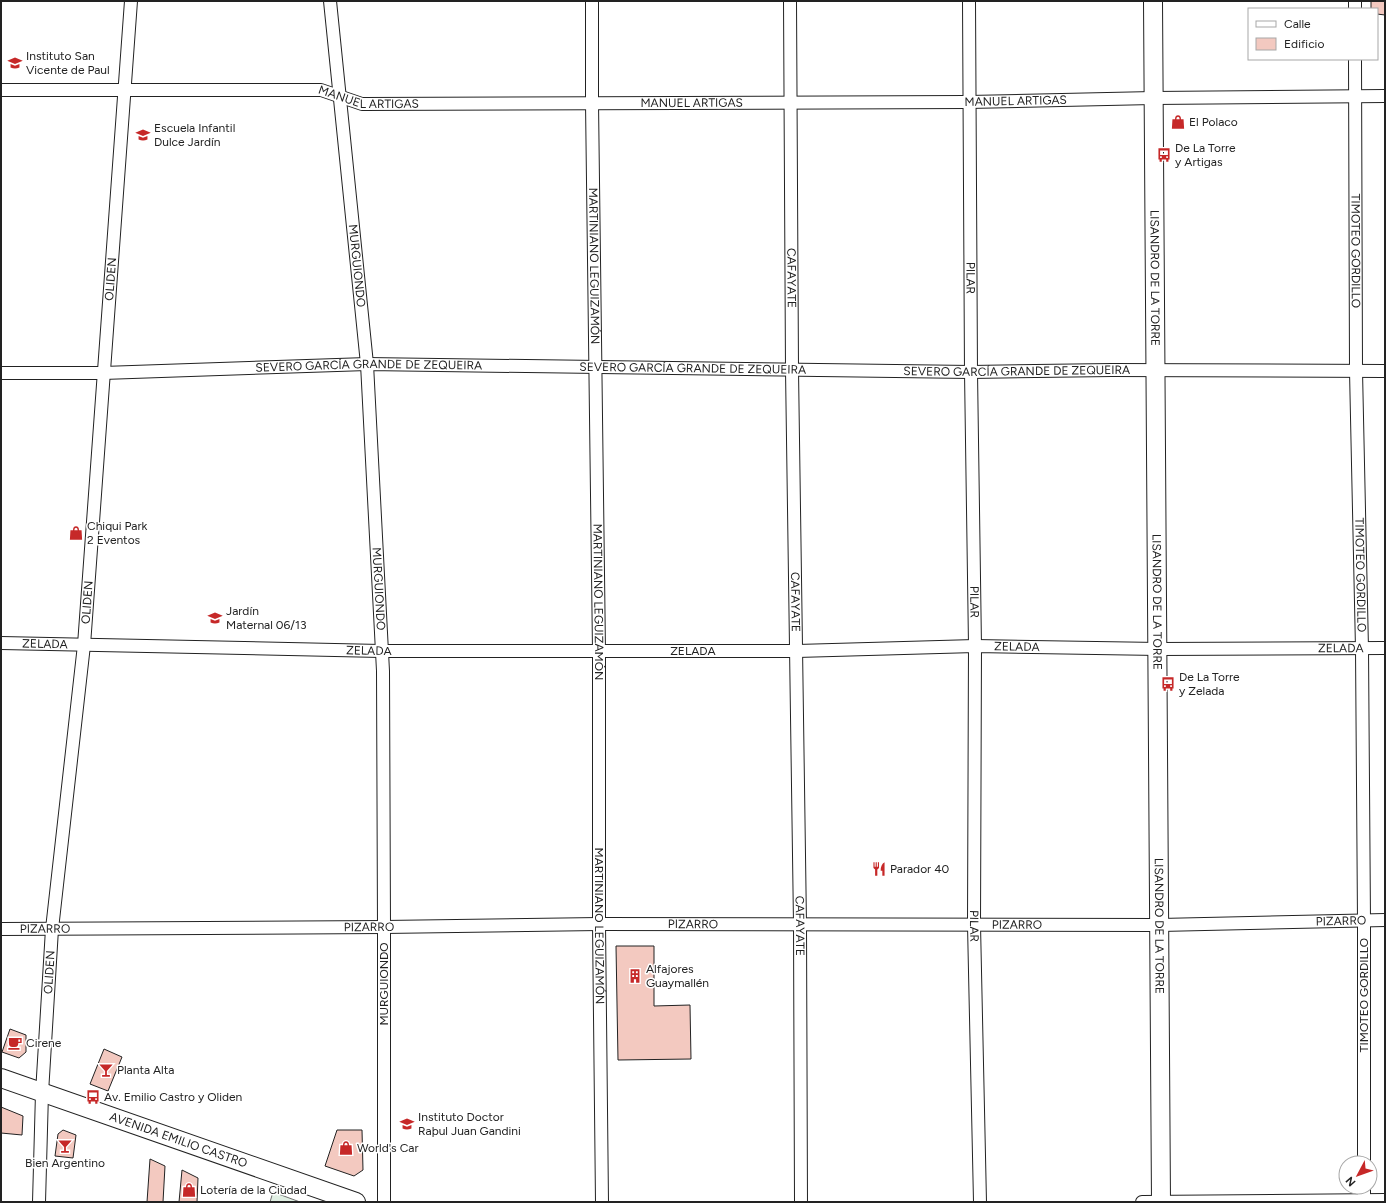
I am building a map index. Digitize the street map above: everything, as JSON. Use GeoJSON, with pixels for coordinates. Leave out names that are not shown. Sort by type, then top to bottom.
{"type":"FeatureCollection","features":[{"type":"Feature","properties":{"kind":"street","name":"OLIDEN"},"geometry":{"type":"LineString","coordinates":[[39,1202],[42,1093],[52,929],[84,645],[131,1]]}},
{"type":"Feature","properties":{"kind":"street","name":"MURGUIONDO"},"geometry":{"type":"LineString","coordinates":[[330,1],[367,364],[382,670],[384,1202]]}},
{"type":"Feature","properties":{"kind":"street","name":"MARTINIANO LEGUIZAMÓN"},"geometry":{"type":"LineString","coordinates":[[592,1],[599,651],[598,924],[602,1202]]}},
{"type":"Feature","properties":{"kind":"street","name":"CAFAYATE"},"geometry":{"type":"LineString","coordinates":[[790,1],[792,370],[800,924],[801,1202]]}},
{"type":"Feature","properties":{"kind":"street","name":"PILAR"},"geometry":{"type":"LineString","coordinates":[[968,1],[970,372],[975,646],[974,925],[980,1202]]}},
{"type":"Feature","properties":{"kind":"street","name":"LISANDRO DE LA TORRE"},"geometry":{"type":"LineString","coordinates":[[1153,1],[1157,370],[1161,1202]]}},
{"type":"Feature","properties":{"kind":"street","name":"TIMOTEO GORDILLO"},"geometry":{"type":"LineString","coordinates":[[1354,60],[1356,371],[1362,649],[1364,1155]]}},
{"type":"Feature","properties":{"kind":"street","name":"MANUEL ARTIGAS"},"geometry":{"type":"LineString","coordinates":[[1,90],[321,90],[362,104],[968,102],[1153,98],[1385,96]]}},
{"type":"Feature","properties":{"kind":"street","name":"SEVERO GARCÍA GRANDE DE ZEQUEIRA"},"geometry":{"type":"LineString","coordinates":[[1,374],[104,373],[367,364],[970,372],[1157,370],[1385,371]]}},
{"type":"Feature","properties":{"kind":"street","name":"ZELADA"},"geometry":{"type":"LineString","coordinates":[[1,643],[381,651],[797,651],[975,646],[1158,649],[1385,648]]}},
{"type":"Feature","properties":{"kind":"street","name":"PIZARRO"},"geometry":{"type":"LineString","coordinates":[[1,929],[384,927],[598,924],[1160,925],[1385,920]]}},
{"type":"Feature","properties":{"kind":"street","name":"AVENIDA EMILIO CASTRO"},"geometry":{"type":"LineString","coordinates":[[1,1078],[356,1202]]}},
{"type":"Feature","properties":{"kind":"street"},"geometry":{"type":"LineString","coordinates":[[1142,1202],[1385,1200]]}},
{"type":"Feature","properties":{"kind":"green space"},"geometry":{"type":"Polygon","coordinates":[[[273,1192],[300,1202],[270,1202],[273,1192]]]}},
{"type":"Feature","properties":{"kind":"building"},"geometry":{"type":"Polygon","coordinates":[[[1371,1],[1385,1],[1385,15],[1378,14],[1378,8],[1371,8],[1371,1]]]}},
{"type":"Feature","properties":{"kind":"building","name":"Alfajores Guaymallén"},"geometry":{"type":"Polygon","coordinates":[[[616,946],[654,946],[654,1006],[690,1005],[691,1059],[618,1060],[616,946]]]}},
{"type":"Feature","properties":{"kind":"building","name":"Cirene"},"geometry":{"type":"Polygon","coordinates":[[[10,1029],[26,1035],[26,1052],[19,1058],[2,1052],[10,1029]]]}},
{"type":"Feature","properties":{"kind":"building","name":"Planta Alta"},"geometry":{"type":"Polygon","coordinates":[[[104,1049],[122,1057],[108,1091],[90,1084],[104,1049]]]}},
{"type":"Feature","properties":{"kind":"building"},"geometry":{"type":"Polygon","coordinates":[[[1,1107],[23,1116],[22,1135],[1,1133],[1,1107]]]}},
{"type":"Feature","properties":{"kind":"building","name":"Bien Argentino"},"geometry":{"type":"Polygon","coordinates":[[[63,1130],[76,1135],[73,1158],[55,1156],[58,1134],[63,1130]]]}},
{"type":"Feature","properties":{"kind":"building","name":"World's Car"},"geometry":{"type":"Polygon","coordinates":[[[337,1130],[362,1130],[363,1170],[354,1176],[325,1166],[337,1130]]]}},
{"type":"Feature","properties":{"kind":"building"},"geometry":{"type":"Polygon","coordinates":[[[150,1159],[165,1166],[163,1202],[147,1202],[150,1159]]]}},
{"type":"Feature","properties":{"kind":"building","name":"Lotería de la Ciudad"},"geometry":{"type":"Polygon","coordinates":[[[182,1170],[198,1178],[197,1202],[179,1202],[182,1170]]]}},
{"type":"Feature","properties":{"kind":"place","name":"Instituto San Vicente de Paul"},"geometry":{"type":"Point","coordinates":[15,63]}},
{"type":"Feature","properties":{"kind":"place","name":"El Polaco"},"geometry":{"type":"Point","coordinates":[1178,122]}},
{"type":"Feature","properties":{"kind":"place","name":"Escuela Infantil Dulce Jardín"},"geometry":{"type":"Point","coordinates":[143,135]}},
{"type":"Feature","properties":{"kind":"place","name":"De La Torre y Artigas"},"geometry":{"type":"Point","coordinates":[1164,155]}},
{"type":"Feature","properties":{"kind":"place","name":"Chiqui Park 2 Eventos"},"geometry":{"type":"Point","coordinates":[76,533]}},
{"type":"Feature","properties":{"kind":"place","name":"Jardín Maternal 06/13"},"geometry":{"type":"Point","coordinates":[215,618]}},
{"type":"Feature","properties":{"kind":"place","name":"De La Torre y Zelada"},"geometry":{"type":"Point","coordinates":[1168,684]}},
{"type":"Feature","properties":{"kind":"place","name":"Parador 40"},"geometry":{"type":"Point","coordinates":[879,869]}},
{"type":"Feature","properties":{"kind":"place","name":"Alfajores Guaymallén"},"geometry":{"type":"Point","coordinates":[635,976]}},
{"type":"Feature","properties":{"kind":"place","name":"Cirene"},"geometry":{"type":"Point","coordinates":[15,1043]}},
{"type":"Feature","properties":{"kind":"place","name":"Planta Alta"},"geometry":{"type":"Point","coordinates":[106,1070]}},
{"type":"Feature","properties":{"kind":"place","name":"Av. Emilio Castro y Oliden"},"geometry":{"type":"Point","coordinates":[93,1097]}},
{"type":"Feature","properties":{"kind":"place","name":"Instituto Doctor Raþul Juan Gandini"},"geometry":{"type":"Point","coordinates":[407,1124]}},
{"type":"Feature","properties":{"kind":"place","name":"Bien Argentino"},"geometry":{"type":"Point","coordinates":[65,1146]}},
{"type":"Feature","properties":{"kind":"place","name":"World's Car"},"geometry":{"type":"Point","coordinates":[346,1148]}},
{"type":"Feature","properties":{"kind":"place","name":"Lotería de la Ciudad"},"geometry":{"type":"Point","coordinates":[189,1190]}}]}
